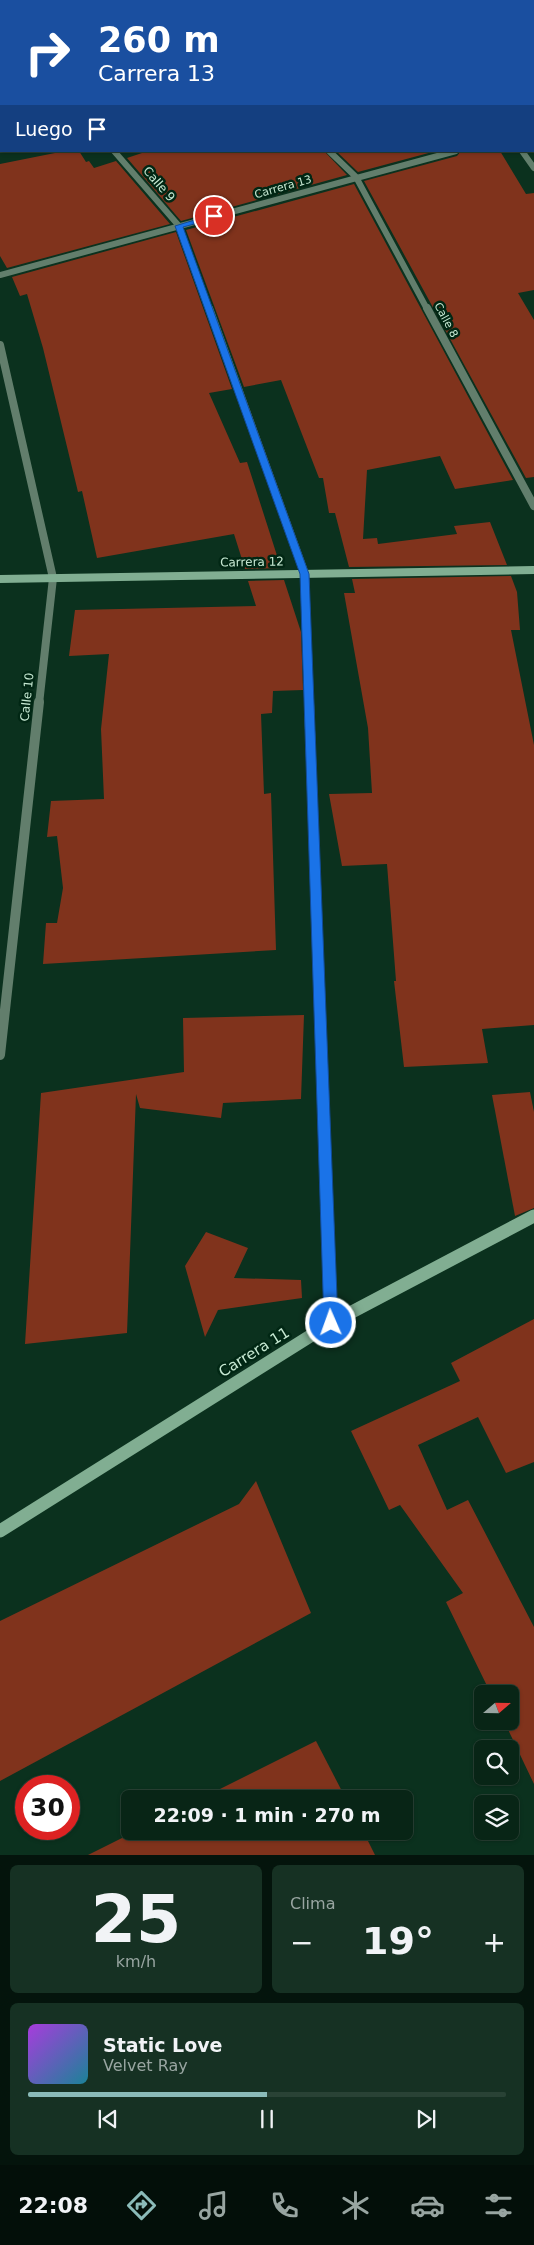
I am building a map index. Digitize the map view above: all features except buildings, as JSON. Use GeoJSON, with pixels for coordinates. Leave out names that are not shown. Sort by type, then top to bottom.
{"type":"FeatureCollection","features":[{"type":"Feature","properties":{"kind":"street","name":"Calle 9"},"geometry":{"type":"LineString","coordinates":[[115,152],[179,226],[305,574],[331,1323]]}},
{"type":"Feature","properties":{"kind":"street","name":"Calle 8"},"geometry":{"type":"LineString","coordinates":[[330,152],[356,177],[534,506]]}},
{"type":"Feature","properties":{"kind":"street","name":"Carrera 13"},"geometry":{"type":"LineString","coordinates":[[0,275],[452,152]]}},
{"type":"Feature","properties":{"kind":"street"},"geometry":{"type":"LineString","coordinates":[[523,152],[534,168]]}},
{"type":"Feature","properties":{"kind":"street","name":"Calle 10"},"geometry":{"type":"LineString","coordinates":[[0,345],[53,578],[0,1055]]}},
{"type":"Feature","properties":{"kind":"street","name":"Carrera 12"},"geometry":{"type":"LineString","coordinates":[[0,579],[534,570]]}},
{"type":"Feature","properties":{"kind":"street","name":"Carrera 11"},"geometry":{"type":"LineString","coordinates":[[0,1531],[331,1323],[534,1216]]}},
{"type":"Feature","properties":{"kind":"route"},"geometry":{"type":"LineString","coordinates":[[214,216],[179,226],[305,574],[331,1323]]}}]}
